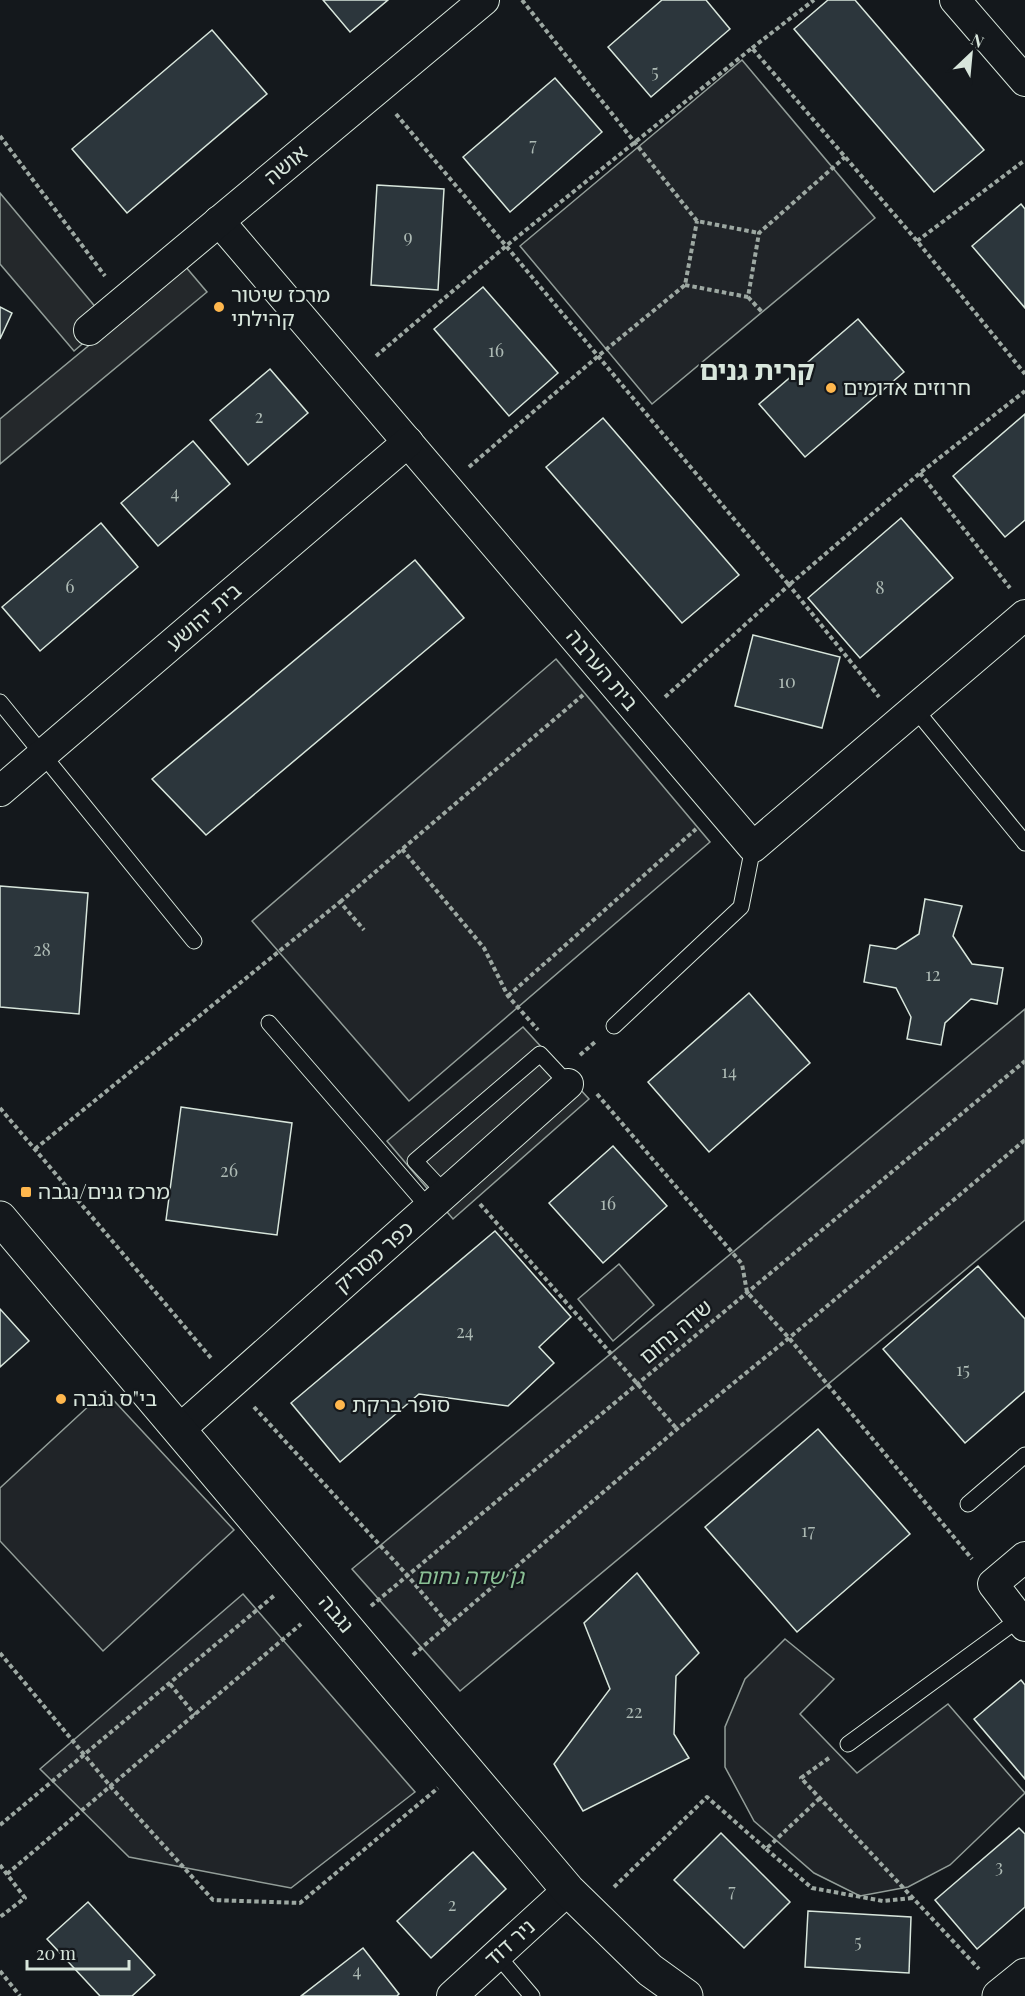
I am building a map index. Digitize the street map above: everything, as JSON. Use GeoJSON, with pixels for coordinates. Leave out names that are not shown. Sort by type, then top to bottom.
{"type":"FeatureCollection","features":[{"type":"Feature","properties":{"kind":"street","name":"אושה"},"geometry":{"type":"LineString","coordinates":[[88,330],[484,0]]}},
{"type":"Feature","properties":{"kind":"street"},"geometry":{"type":"LineString","coordinates":[[955,0],[1025,81]]}},
{"type":"Feature","properties":{"kind":"street","name":"בית הערבה"},"geometry":{"type":"LineString","coordinates":[[219,221],[753,847]]}},
{"type":"Feature","properties":{"kind":"street","name":"בית יהושע"},"geometry":{"type":"LineString","coordinates":[[0,791],[408,442]]}},
{"type":"Feature","properties":{"kind":"street"},"geometry":{"type":"LineString","coordinates":[[753,847],[907,715],[1018,602]]}},
{"type":"Feature","properties":{"kind":"street","name":"כפר מסריק"},"geometry":{"type":"LineString","coordinates":[[179,1430],[445,1194],[582,1088]]}},
{"type":"Feature","properties":{"kind":"street","name":"נגבה"},"geometry":{"type":"LineString","coordinates":[[0,1218],[579,1900],[650,1970],[686,1996]]}},
{"type":"Feature","properties":{"kind":"street"},"geometry":{"type":"LineString","coordinates":[[1022,1622],[993,1584],[1025,1557]]}},
{"type":"Feature","properties":{"kind":"street","name":"ניר דוד"},"geometry":{"type":"LineString","coordinates":[[452,1996],[497,1955],[579,1900]]}},
{"type":"Feature","properties":{"kind":"lane"},"geometry":{"type":"LineString","coordinates":[[0,702],[194,941]]}},
{"type":"Feature","properties":{"kind":"lane"},"geometry":{"type":"LineString","coordinates":[[907,715],[1025,843]]}},
{"type":"Feature","properties":{"kind":"lane"},"geometry":{"type":"LineString","coordinates":[[614,1026],[741,907],[753,847]]}},
{"type":"Feature","properties":{"kind":"lane"},"geometry":{"type":"LineString","coordinates":[[269,1023],[445,1194]]}},
{"type":"Feature","properties":{"kind":"lane"},"geometry":{"type":"LineString","coordinates":[[445,1194],[416,1161],[540,1054],[582,1088]]}},
{"type":"Feature","properties":{"kind":"lane"},"geometry":{"type":"LineString","coordinates":[[968,1504],[1025,1455]]}},
{"type":"Feature","properties":{"kind":"lane"},"geometry":{"type":"LineString","coordinates":[[849,1744],[1022,1622]]}},
{"type":"Feature","properties":{"kind":"lane"},"geometry":{"type":"LineString","coordinates":[[497,1955],[532,1996]]}},
{"type":"Feature","properties":{"kind":"path"},"geometry":{"type":"LineString","coordinates":[[522,0],[697,221],[759,233]]}},
{"type":"Feature","properties":{"kind":"path"},"geometry":{"type":"LineString","coordinates":[[352,376],[506,246],[814,0]]}},
{"type":"Feature","properties":{"kind":"path"},"geometry":{"type":"LineString","coordinates":[[752,48],[917,241],[1025,374]]}},
{"type":"Feature","properties":{"kind":"path"},"geometry":{"type":"LineString","coordinates":[[376,90],[789,585],[907,715]]}},
{"type":"Feature","properties":{"kind":"path"},"geometry":{"type":"LineString","coordinates":[[0,136],[124,300]]}},
{"type":"Feature","properties":{"kind":"path"},"geometry":{"type":"LineString","coordinates":[[748,297],[759,233],[845,157]]}},
{"type":"Feature","properties":{"kind":"path"},"geometry":{"type":"LineString","coordinates":[[917,241],[1025,160]]}},
{"type":"Feature","properties":{"kind":"path"},"geometry":{"type":"LineString","coordinates":[[446,487],[597,357],[685,285],[697,221]]}},
{"type":"Feature","properties":{"kind":"path"},"geometry":{"type":"LineString","coordinates":[[685,285],[748,297],[762,312]]}},
{"type":"Feature","properties":{"kind":"path"},"geometry":{"type":"LineString","coordinates":[[642,717],[789,585],[920,473],[1025,391]]}},
{"type":"Feature","properties":{"kind":"path"},"geometry":{"type":"LineString","coordinates":[[920,473],[1018,602]]}},
{"type":"Feature","properties":{"kind":"path"},"geometry":{"type":"LineString","coordinates":[[35,1149],[340,902],[606,675]]}},
{"type":"Feature","properties":{"kind":"path"},"geometry":{"type":"LineString","coordinates":[[508,996],[720,808]]}},
{"type":"Feature","properties":{"kind":"path"},"geometry":{"type":"LineString","coordinates":[[402,849],[484,948],[508,996],[546,1038]]}},
{"type":"Feature","properties":{"kind":"path"},"geometry":{"type":"LineString","coordinates":[[340,902],[364,930]]}},
{"type":"Feature","properties":{"kind":"path"},"geometry":{"type":"LineString","coordinates":[[578,1056],[614,1026]]}},
{"type":"Feature","properties":{"kind":"path","name":"שדה נחום"},"geometry":{"type":"LineString","coordinates":[[377,1615],[370,1606],[1025,1061]]}},
{"type":"Feature","properties":{"kind":"path"},"geometry":{"type":"LineString","coordinates":[[582,1088],[742,1264],[747,1292],[789,1338],[993,1584]]}},
{"type":"Feature","properties":{"kind":"path"},"geometry":{"type":"LineString","coordinates":[[404,1649],[411,1657],[677,1429],[1025,1140]]}},
{"type":"Feature","properties":{"kind":"path"},"geometry":{"type":"LineString","coordinates":[[445,1194],[637,1384],[677,1429]]}},
{"type":"Feature","properties":{"kind":"path"},"geometry":{"type":"LineString","coordinates":[[0,1825],[302,1573]]}},
{"type":"Feature","properties":{"kind":"path"},"geometry":{"type":"LineString","coordinates":[[7,1874],[327,1602]]}},
{"type":"Feature","properties":{"kind":"path"},"geometry":{"type":"LineString","coordinates":[[0,1653],[111,1786],[213,1900],[300,1903],[464,1766]]}},
{"type":"Feature","properties":{"kind":"path"},"geometry":{"type":"LineString","coordinates":[[170,1683],[195,1715]]}},
{"type":"Feature","properties":{"kind":"path"},"geometry":{"type":"LineString","coordinates":[[849,1744],[801,1778],[913,1898],[1009,1988]]}},
{"type":"Feature","properties":{"kind":"path"},"geometry":{"type":"LineString","coordinates":[[579,1900],[707,1797],[812,1888],[883,1901],[913,1898]]}},
{"type":"Feature","properties":{"kind":"path"},"geometry":{"type":"LineString","coordinates":[[766,1848],[820,1798]]}},
{"type":"Feature","properties":{"kind":"path"},"geometry":{"type":"LineString","coordinates":[[0,1865],[25,1898],[0,1917]]}},
{"type":"Feature","properties":{"kind":"path"},"geometry":{"type":"LineString","coordinates":[[0,1971],[20,1996]]}},
{"type":"Feature","properties":{"kind":"green space"},"geometry":{"type":"Polygon","coordinates":[[[742,60],[875,218],[652,404],[520,246],[742,60]]]}},
{"type":"Feature","properties":{"kind":"green space"},"geometry":{"type":"Polygon","coordinates":[[[556,659],[710,842],[409,1101],[252,921],[556,659]]]}},
{"type":"Feature","properties":{"kind":"green space","name":"גן שדה נחום"},"geometry":{"type":"Polygon","coordinates":[[[1025,1009],[1025,1220],[460,1691],[352,1569],[1025,1009]]]}},
{"type":"Feature","properties":{"kind":"green space"},"geometry":{"type":"Polygon","coordinates":[[[619,1264],[654,1305],[613,1341],[578,1299],[619,1264]]]}},
{"type":"Feature","properties":{"kind":"green space","name":"בי\"ס נגבה"},"geometry":{"type":"Polygon","coordinates":[[[105,1391],[234,1530],[103,1651],[0,1541],[0,1488],[105,1391]]]}},
{"type":"Feature","properties":{"kind":"green space"},"geometry":{"type":"Polygon","coordinates":[[[243,1594],[415,1792],[291,1888],[129,1857],[40,1769],[243,1594]]]}},
{"type":"Feature","properties":{"kind":"green space"},"geometry":{"type":"Polygon","coordinates":[[[785,1639],[834,1679],[800,1714],[857,1773],[948,1704],[1025,1793],[950,1865],[908,1887],[860,1896],[814,1873],[754,1821],[725,1767],[725,1727],[745,1679],[785,1639]]]}},
{"type":"Feature","properties":{"kind":"shaded area"},"geometry":{"type":"Polygon","coordinates":[[[0,193],[108,322],[74,351],[0,264],[0,193]]]}},
{"type":"Feature","properties":{"kind":"shaded area"},"geometry":{"type":"Polygon","coordinates":[[[185,266],[207,292],[0,464],[0,419],[185,266]]]}},
{"type":"Feature","properties":{"kind":"shaded area"},"geometry":{"type":"Polygon","coordinates":[[[523,1027],[589,1099],[453,1219],[387,1141],[523,1027]]]}},
{"type":"Feature","properties":{"kind":"building"},"geometry":{"type":"Polygon","coordinates":[[[323,0],[388,0],[350,32],[323,0]]]}},
{"type":"Feature","properties":{"kind":"building"},"geometry":{"type":"Polygon","coordinates":[[[662,0],[706,0],[730,29],[651,97],[608,47],[662,0]]]}},
{"type":"Feature","properties":{"kind":"building"},"geometry":{"type":"Polygon","coordinates":[[[828,0],[855,0],[984,150],[934,192],[794,29],[828,0]]]}},
{"type":"Feature","properties":{"kind":"building"},"geometry":{"type":"Polygon","coordinates":[[[212,30],[267,94],[127,213],[72,149],[212,30]]]}},
{"type":"Feature","properties":{"kind":"building"},"geometry":{"type":"Polygon","coordinates":[[[555,78],[602,132],[510,212],[463,157],[555,78]]]}},
{"type":"Feature","properties":{"kind":"building"},"geometry":{"type":"Polygon","coordinates":[[[377,185],[444,189],[438,290],[371,285],[377,185]]]}},
{"type":"Feature","properties":{"kind":"building"},"geometry":{"type":"Polygon","coordinates":[[[1021,204],[1025,209],[1025,308],[972,246],[1021,204]]]}},
{"type":"Feature","properties":{"kind":"building"},"geometry":{"type":"Polygon","coordinates":[[[483,287],[558,373],[509,416],[434,329],[483,287]]]}},
{"type":"Feature","properties":{"kind":"building"},"geometry":{"type":"Polygon","coordinates":[[[0,307],[12,313],[0,339],[0,307]]]}},
{"type":"Feature","properties":{"kind":"building","name":"חרוזים אדומים"},"geometry":{"type":"Polygon","coordinates":[[[858,319],[904,372],[805,457],[759,404],[858,319]]]}},
{"type":"Feature","properties":{"kind":"building"},"geometry":{"type":"Polygon","coordinates":[[[270,369],[308,413],[248,465],[210,420],[270,369]]]}},
{"type":"Feature","properties":{"kind":"building"},"geometry":{"type":"Polygon","coordinates":[[[1025,414],[1025,520],[1005,537],[953,476],[1025,414]]]}},
{"type":"Feature","properties":{"kind":"building"},"geometry":{"type":"Polygon","coordinates":[[[603,418],[739,575],[682,623],[546,467],[603,418]]]}},
{"type":"Feature","properties":{"kind":"building"},"geometry":{"type":"Polygon","coordinates":[[[193,441],[230,484],[158,546],[121,503],[193,441]]]}},
{"type":"Feature","properties":{"kind":"building"},"geometry":{"type":"Polygon","coordinates":[[[901,518],[953,578],[860,658],[808,598],[901,518]]]}},
{"type":"Feature","properties":{"kind":"building"},"geometry":{"type":"Polygon","coordinates":[[[101,523],[138,567],[40,651],[2,607],[101,523]]]}},
{"type":"Feature","properties":{"kind":"building"},"geometry":{"type":"Polygon","coordinates":[[[415,560],[464,618],[206,835],[152,779],[415,560]]]}},
{"type":"Feature","properties":{"kind":"building"},"geometry":{"type":"Polygon","coordinates":[[[753,635],[840,657],[822,728],[735,706],[753,635]]]}},
{"type":"Feature","properties":{"kind":"building"},"geometry":{"type":"Polygon","coordinates":[[[0,886],[88,893],[79,1014],[0,1007],[0,886]]]}},
{"type":"Feature","properties":{"kind":"building"},"geometry":{"type":"Polygon","coordinates":[[[925,899],[962,906],[953,936],[972,964],[1003,968],[997,1004],[971,999],[945,1023],[941,1045],[907,1039],[911,1017],[896,988],[864,982],[870,945],[896,949],[919,934],[925,899]]]}},
{"type":"Feature","properties":{"kind":"building"},"geometry":{"type":"Polygon","coordinates":[[[749,993],[810,1063],[709,1152],[648,1082],[749,993]]]}},
{"type":"Feature","properties":{"kind":"building"},"geometry":{"type":"Polygon","coordinates":[[[181,1107],[292,1123],[277,1235],[166,1220],[181,1107]]]}},
{"type":"Feature","properties":{"kind":"building"},"geometry":{"type":"Polygon","coordinates":[[[613,1146],[667,1206],[603,1263],[549,1203],[613,1146]]]}},
{"type":"Feature","properties":{"kind":"building"},"geometry":{"type":"Polygon","coordinates":[[[495,1231],[571,1317],[539,1347],[554,1363],[508,1406],[419,1394],[340,1462],[291,1403],[495,1231]]]}},
{"type":"Feature","properties":{"kind":"building"},"geometry":{"type":"Polygon","coordinates":[[[978,1266],[1025,1319],[1025,1391],[965,1443],[883,1349],[978,1266]]]}},
{"type":"Feature","properties":{"kind":"building"},"geometry":{"type":"Polygon","coordinates":[[[0,1309],[29,1341],[0,1367],[0,1309]]]}},
{"type":"Feature","properties":{"kind":"building"},"geometry":{"type":"Polygon","coordinates":[[[818,1429],[910,1534],[797,1632],[705,1527],[818,1429]]]}},
{"type":"Feature","properties":{"kind":"building"},"geometry":{"type":"Polygon","coordinates":[[[637,1573],[699,1653],[676,1676],[674,1734],[689,1758],[583,1811],[554,1764],[610,1689],[584,1623],[637,1573]]]}},
{"type":"Feature","properties":{"kind":"building"},"geometry":{"type":"Polygon","coordinates":[[[1021,1680],[1025,1685],[1025,1779],[974,1719],[1021,1680]]]}},
{"type":"Feature","properties":{"kind":"building"},"geometry":{"type":"Polygon","coordinates":[[[1019,1828],[1025,1834],[1025,1907],[977,1949],[935,1900],[1019,1828]]]}},
{"type":"Feature","properties":{"kind":"building"},"geometry":{"type":"Polygon","coordinates":[[[721,1833],[790,1902],[744,1948],[674,1880],[721,1833]]]}},
{"type":"Feature","properties":{"kind":"building"},"geometry":{"type":"Polygon","coordinates":[[[473,1852],[506,1889],[431,1958],[397,1921],[473,1852]]]}},
{"type":"Feature","properties":{"kind":"building"},"geometry":{"type":"Polygon","coordinates":[[[88,1902],[155,1975],[132,1996],[100,1996],[47,1939],[88,1902]]]}},
{"type":"Feature","properties":{"kind":"building"},"geometry":{"type":"Polygon","coordinates":[[[808,1911],[911,1917],[909,1973],[805,1967],[808,1911]]]}},
{"type":"Feature","properties":{"kind":"building"},"geometry":{"type":"Polygon","coordinates":[[[363,1948],[399,1994],[397,1996],[301,1996],[363,1948]]]}},
{"type":"Feature","properties":{"kind":"place","name":"מרכז שיטור קהילתי"},"geometry":{"type":"Point","coordinates":[219,307]}},
{"type":"Feature","properties":{"kind":"place","name":"חרוזים אדומים"},"geometry":{"type":"Point","coordinates":[831,388]}},
{"type":"Feature","properties":{"kind":"place","name":"מרכז גנים/נגבה"},"geometry":{"type":"Point","coordinates":[26,1192]}},
{"type":"Feature","properties":{"kind":"place","name":"בי\"ס נגבה"},"geometry":{"type":"Point","coordinates":[61,1399]}},
{"type":"Feature","properties":{"kind":"place","name":"סופר ברקת"},"geometry":{"type":"Point","coordinates":[340,1405]}},
{"type":"Feature","properties":{"kind":"district","name":"קרית גנים"},"geometry":{"type":"Point","coordinates":[757,371]}}]}
